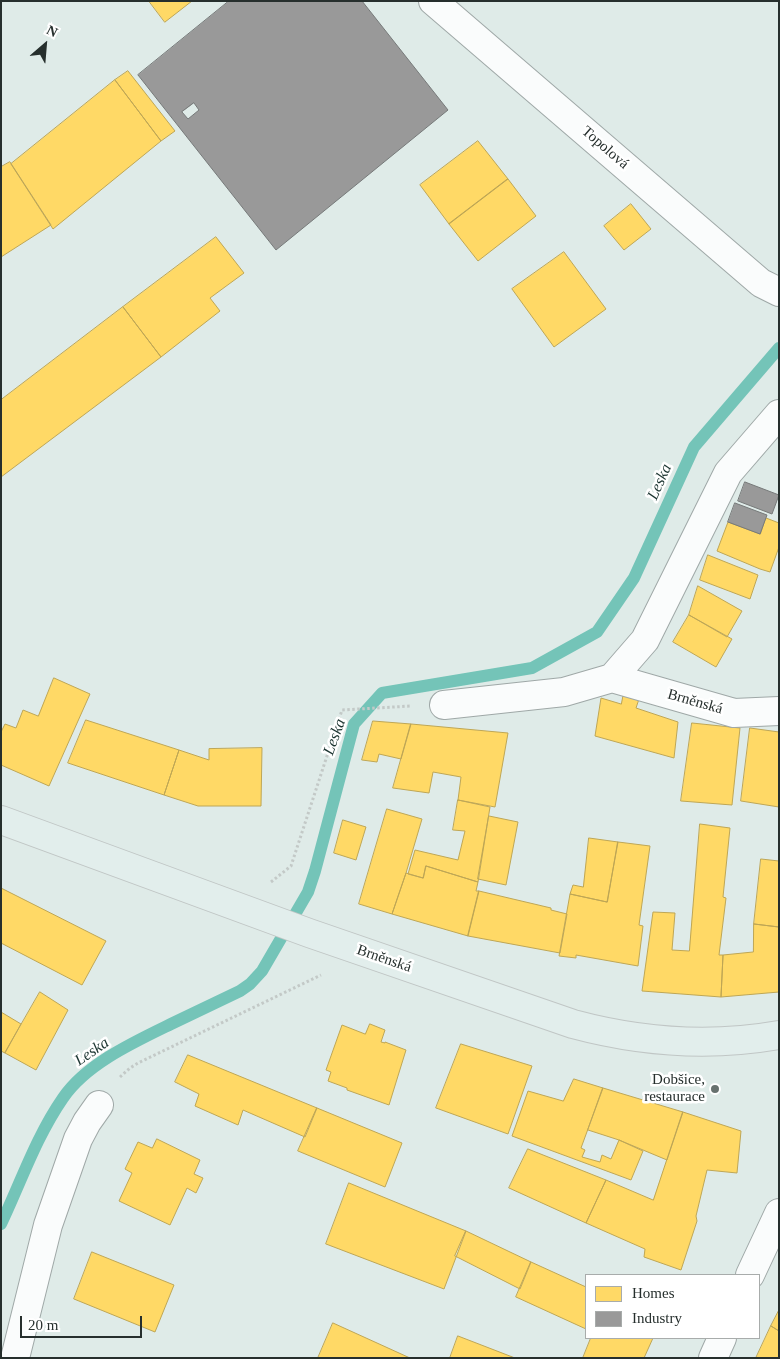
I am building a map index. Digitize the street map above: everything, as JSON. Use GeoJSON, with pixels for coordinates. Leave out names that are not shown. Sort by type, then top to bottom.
{"type":"FeatureCollection","features":[{"type":"Feature","properties":{"kind":"main road","name":"Brněnská"},"geometry":{"type":"LineString","coordinates":[[1,820],[342,945],[573,1024],[602,1032],[682,1041],[736,1040],[779,1035]]}},
{"type":"Feature","properties":{"kind":"street","name":"Topolová"},"geometry":{"type":"LineString","coordinates":[[436,2],[761,283],[779,292]]}},
{"type":"Feature","properties":{"kind":"street"},"geometry":{"type":"LineString","coordinates":[[444,705],[564,692],[612,678],[645,640],[728,473],[779,414]]}},
{"type":"Feature","properties":{"kind":"street","name":"Brněnská"},"geometry":{"type":"LineString","coordinates":[[612,678],[734,713],[779,711]]}},
{"type":"Feature","properties":{"kind":"street"},"geometry":{"type":"LineString","coordinates":[[15,1358],[48,1225],[78,1138],[99,1105]]}},
{"type":"Feature","properties":{"kind":"street"},"geometry":{"type":"LineString","coordinates":[[750,1274],[779,1213]]}},
{"type":"Feature","properties":{"kind":"street"},"geometry":{"type":"LineString","coordinates":[[712,1358],[722,1339]]}},
{"type":"Feature","properties":{"kind":"path"},"geometry":{"type":"LineString","coordinates":[[258,914],[272,881],[291,866],[342,710],[402,706]]}},
{"type":"Feature","properties":{"kind":"path"},"geometry":{"type":"LineString","coordinates":[[99,1105],[118,1079],[130,1068],[333,970],[342,945]]}},
{"type":"Feature","properties":{"kind":"building: Homes"},"geometry":{"type":"Polygon","coordinates":[[[149,1],[192,1],[165,22],[149,1]]]}},
{"type":"Feature","properties":{"kind":"building: Homes"},"geometry":{"type":"Polygon","coordinates":[[[128,71],[175,131],[161,141],[115,80],[128,71]]]}},
{"type":"Feature","properties":{"kind":"building: Homes"},"geometry":{"type":"Polygon","coordinates":[[[115,80],[161,141],[53,229],[11,164],[115,80]]]}},
{"type":"Feature","properties":{"kind":"building: Homes"},"geometry":{"type":"Polygon","coordinates":[[[478,141],[508,179],[449,224],[420,185],[478,141]]]}},
{"type":"Feature","properties":{"kind":"building: Homes"},"geometry":{"type":"Polygon","coordinates":[[[10,162],[51,225],[1,257],[1,167],[10,162]]]}},
{"type":"Feature","properties":{"kind":"building: Homes"},"geometry":{"type":"Polygon","coordinates":[[[508,179],[536,216],[478,261],[449,224],[508,179]]]}},
{"type":"Feature","properties":{"kind":"building: Homes"},"geometry":{"type":"Polygon","coordinates":[[[631,204],[651,229],[624,250],[604,226],[631,204]]]}},
{"type":"Feature","properties":{"kind":"building: Homes"},"geometry":{"type":"Polygon","coordinates":[[[216,237],[244,273],[210,298],[220,311],[161,357],[123,307],[216,237]]]}},
{"type":"Feature","properties":{"kind":"building: Homes"},"geometry":{"type":"Polygon","coordinates":[[[564,252],[606,309],[554,347],[512,289],[564,252]]]}},
{"type":"Feature","properties":{"kind":"building: Homes"},"geometry":{"type":"Polygon","coordinates":[[[123,307],[161,357],[1,477],[1,400],[123,307]]]}},
{"type":"Feature","properties":{"kind":"building: Homes"},"geometry":{"type":"Polygon","coordinates":[[[766,518],[779,523],[779,547],[770,572],[717,551],[728,522],[760,534],[766,518]]]}},
{"type":"Feature","properties":{"kind":"building: Homes"},"geometry":{"type":"Polygon","coordinates":[[[708,555],[758,575],[750,599],[700,580],[708,555]]]}},
{"type":"Feature","properties":{"kind":"building: Homes"},"geometry":{"type":"Polygon","coordinates":[[[698,586],[742,611],[727,637],[689,615],[698,586]]]}},
{"type":"Feature","properties":{"kind":"building: Homes"},"geometry":{"type":"Polygon","coordinates":[[[689,615],[732,639],[716,667],[673,642],[689,615]]]}},
{"type":"Feature","properties":{"kind":"building: Homes"},"geometry":{"type":"Polygon","coordinates":[[[54,678],[90,694],[49,786],[1,765],[1,732],[5,724],[16,728],[23,710],[38,716],[54,678]]]}},
{"type":"Feature","properties":{"kind":"building: Homes"},"geometry":{"type":"Polygon","coordinates":[[[624,692],[640,696],[636,708],[678,722],[674,758],[595,736],[601,698],[621,704],[624,692]]]}},
{"type":"Feature","properties":{"kind":"building: Homes"},"geometry":{"type":"Polygon","coordinates":[[[86,720],[179,750],[164,795],[68,763],[86,720]]]}},
{"type":"Feature","properties":{"kind":"building: Homes"},"geometry":{"type":"Polygon","coordinates":[[[373,721],[411,724],[401,759],[379,754],[377,762],[362,760],[373,721]]]}},
{"type":"Feature","properties":{"kind":"building: Homes"},"geometry":{"type":"Polygon","coordinates":[[[692,723],[740,728],[732,805],[681,801],[692,723]]]}},
{"type":"Feature","properties":{"kind":"building: Homes"},"geometry":{"type":"Polygon","coordinates":[[[411,724],[508,733],[495,807],[458,800],[461,777],[433,772],[429,793],[393,788],[411,724]]]}},
{"type":"Feature","properties":{"kind":"building: Homes"},"geometry":{"type":"Polygon","coordinates":[[[750,728],[779,732],[779,807],[741,801],[750,728]]]}},
{"type":"Feature","properties":{"kind":"building: Homes"},"geometry":{"type":"Polygon","coordinates":[[[262,748],[261,806],[198,806],[164,795],[179,750],[209,760],[209,749],[262,748]]]}},
{"type":"Feature","properties":{"kind":"building: Homes"},"geometry":{"type":"Polygon","coordinates":[[[458,800],[490,807],[478,882],[426,866],[423,878],[408,874],[415,850],[458,860],[465,831],[453,830],[458,800]]]}},
{"type":"Feature","properties":{"kind":"building: Homes"},"geometry":{"type":"Polygon","coordinates":[[[387,809],[422,819],[392,914],[359,904],[387,809]]]}},
{"type":"Feature","properties":{"kind":"building: Homes"},"geometry":{"type":"Polygon","coordinates":[[[489,816],[518,822],[506,885],[478,879],[489,816]]]}},
{"type":"Feature","properties":{"kind":"building: Homes"},"geometry":{"type":"Polygon","coordinates":[[[343,820],[366,827],[356,860],[334,853],[343,820]]]}},
{"type":"Feature","properties":{"kind":"building: Homes"},"geometry":{"type":"Polygon","coordinates":[[[700,824],[730,828],[723,897],[726,898],[719,955],[723,955],[721,997],[642,991],[653,912],[675,913],[672,950],[689,951],[700,824]]]}},
{"type":"Feature","properties":{"kind":"building: Homes"},"geometry":{"type":"Polygon","coordinates":[[[589,838],[618,842],[607,902],[570,894],[573,885],[583,887],[589,838]]]}},
{"type":"Feature","properties":{"kind":"building: Homes"},"geometry":{"type":"Polygon","coordinates":[[[618,842],[650,846],[639,925],[643,926],[638,966],[576,955],[576,958],[559,956],[570,894],[607,902],[618,842]]]}},
{"type":"Feature","properties":{"kind":"building: Homes"},"geometry":{"type":"Polygon","coordinates":[[[761,859],[779,861],[779,927],[754,924],[761,859]]]}},
{"type":"Feature","properties":{"kind":"building: Homes"},"geometry":{"type":"Polygon","coordinates":[[[426,866],[478,882],[476,891],[479,891],[468,936],[392,914],[406,873],[423,878],[426,866]]]}},
{"type":"Feature","properties":{"kind":"building: Homes"},"geometry":{"type":"Polygon","coordinates":[[[1,888],[106,941],[82,985],[1,943],[1,888]]]}},
{"type":"Feature","properties":{"kind":"building: Homes"},"geometry":{"type":"Polygon","coordinates":[[[479,891],[551,908],[551,910],[567,914],[560,953],[468,936],[479,891]]]}},
{"type":"Feature","properties":{"kind":"building: Homes"},"geometry":{"type":"Polygon","coordinates":[[[754,924],[779,927],[779,992],[721,997],[723,955],[753,952],[754,924]]]}},
{"type":"Feature","properties":{"kind":"building: Homes"},"geometry":{"type":"Polygon","coordinates":[[[40,992],[68,1010],[36,1070],[5,1053],[40,992]]]}},
{"type":"Feature","properties":{"kind":"building: Homes"},"geometry":{"type":"Polygon","coordinates":[[[1,1012],[21,1024],[5,1053],[1,1051],[1,1012]]]}},
{"type":"Feature","properties":{"kind":"building: Homes"},"geometry":{"type":"Polygon","coordinates":[[[370,1024],[385,1030],[381,1042],[406,1050],[389,1105],[328,1081],[331,1072],[326,1070],[342,1025],[365,1034],[370,1024]]]}},
{"type":"Feature","properties":{"kind":"building: Homes"},"geometry":{"type":"Polygon","coordinates":[[[461,1044],[532,1066],[508,1134],[436,1108],[461,1044]]]}},
{"type":"Feature","properties":{"kind":"building: Homes"},"geometry":{"type":"Polygon","coordinates":[[[188,1055],[317,1108],[305,1137],[243,1110],[238,1125],[195,1106],[199,1094],[175,1082],[188,1055]]]}},
{"type":"Feature","properties":{"kind":"building: Homes"},"geometry":{"type":"Polygon","coordinates":[[[574,1079],[603,1088],[581,1148],[585,1150],[582,1157],[600,1162],[602,1155],[611,1159],[619,1140],[643,1151],[631,1180],[512,1136],[528,1091],[563,1101],[574,1079]]]}},
{"type":"Feature","properties":{"kind":"building: Homes"},"geometry":{"type":"Polygon","coordinates":[[[603,1088],[683,1112],[667,1160],[619,1140],[588,1130],[603,1088]]]}},
{"type":"Feature","properties":{"kind":"building: Homes"},"geometry":{"type":"Polygon","coordinates":[[[317,1108],[402,1143],[385,1187],[298,1151],[317,1108]]]}},
{"type":"Feature","properties":{"kind":"building: Homes"},"geometry":{"type":"Polygon","coordinates":[[[683,1112],[741,1131],[737,1173],[707,1170],[696,1216],[697,1221],[681,1270],[644,1257],[645,1249],[586,1223],[606,1180],[653,1200],[683,1112]]]}},
{"type":"Feature","properties":{"kind":"building: Homes"},"geometry":{"type":"Polygon","coordinates":[[[157,1139],[200,1160],[194,1174],[203,1178],[196,1193],[187,1188],[170,1225],[119,1201],[132,1173],[125,1169],[138,1142],[152,1148],[157,1139]]]}},
{"type":"Feature","properties":{"kind":"building: Homes"},"geometry":{"type":"Polygon","coordinates":[[[528,1149],[606,1180],[586,1223],[509,1188],[528,1149]]]}},
{"type":"Feature","properties":{"kind":"building: Homes"},"geometry":{"type":"Polygon","coordinates":[[[349,1183],[466,1231],[444,1289],[326,1244],[349,1183]]]}},
{"type":"Feature","properties":{"kind":"building: Homes"},"geometry":{"type":"Polygon","coordinates":[[[466,1231],[531,1262],[520,1289],[455,1256],[466,1231]]]}},
{"type":"Feature","properties":{"kind":"building: Homes"},"geometry":{"type":"Polygon","coordinates":[[[92,1252],[174,1285],[155,1332],[74,1299],[92,1252]]]}},
{"type":"Feature","properties":{"kind":"building: Homes"},"geometry":{"type":"Polygon","coordinates":[[[531,1262],[585,1287],[585,1329],[516,1297],[531,1262]]]}},
{"type":"Feature","properties":{"kind":"building: Homes"},"geometry":{"type":"Polygon","coordinates":[[[779,1310],[779,1331],[771,1326],[779,1310]]]}},
{"type":"Feature","properties":{"kind":"building: Homes"},"geometry":{"type":"Polygon","coordinates":[[[333,1323],[410,1358],[318,1358],[333,1323]]]}},
{"type":"Feature","properties":{"kind":"building: Homes"},"geometry":{"type":"Polygon","coordinates":[[[771,1326],[779,1331],[779,1358],[756,1358],[771,1326]]]}},
{"type":"Feature","properties":{"kind":"building: Homes"},"geometry":{"type":"Polygon","coordinates":[[[458,1336],[515,1358],[450,1358],[458,1336]]]}},
{"type":"Feature","properties":{"kind":"building: Homes"},"geometry":{"type":"Polygon","coordinates":[[[591,1339],[653,1339],[644,1358],[583,1358],[591,1339]]]}},
{"type":"Feature","properties":{"kind":"building: Industry"},"geometry":{"type":"Polygon","coordinates":[[[229,1],[362,1],[448,110],[276,250],[138,75],[229,1]],[[194,103],[182,112],[188,119],[199,110],[194,103]]]}},
{"type":"Feature","properties":{"kind":"building: Industry"},"geometry":{"type":"Polygon","coordinates":[[[745,482],[779,495],[772,514],[738,501],[745,482]]]}},
{"type":"Feature","properties":{"kind":"building: Industry"},"geometry":{"type":"Polygon","coordinates":[[[735,503],[767,515],[760,534],[728,522],[735,503]]]}},
{"type":"Feature","properties":{"kind":"waterway","name":"Leska"},"geometry":{"type":"LineString","coordinates":[[1,1224],[29,1160],[53,1113],[63,1098],[84,1075],[112,1055],[142,1038],[240,991],[250,984],[262,971],[308,892],[354,724],[382,693],[532,668],[597,632],[634,578],[694,447],[779,348]]}},
{"type":"Feature","properties":{"kind":"place","name":"Dobšice, restaurace"},"geometry":{"type":"Point","coordinates":[715,1089]}}]}
